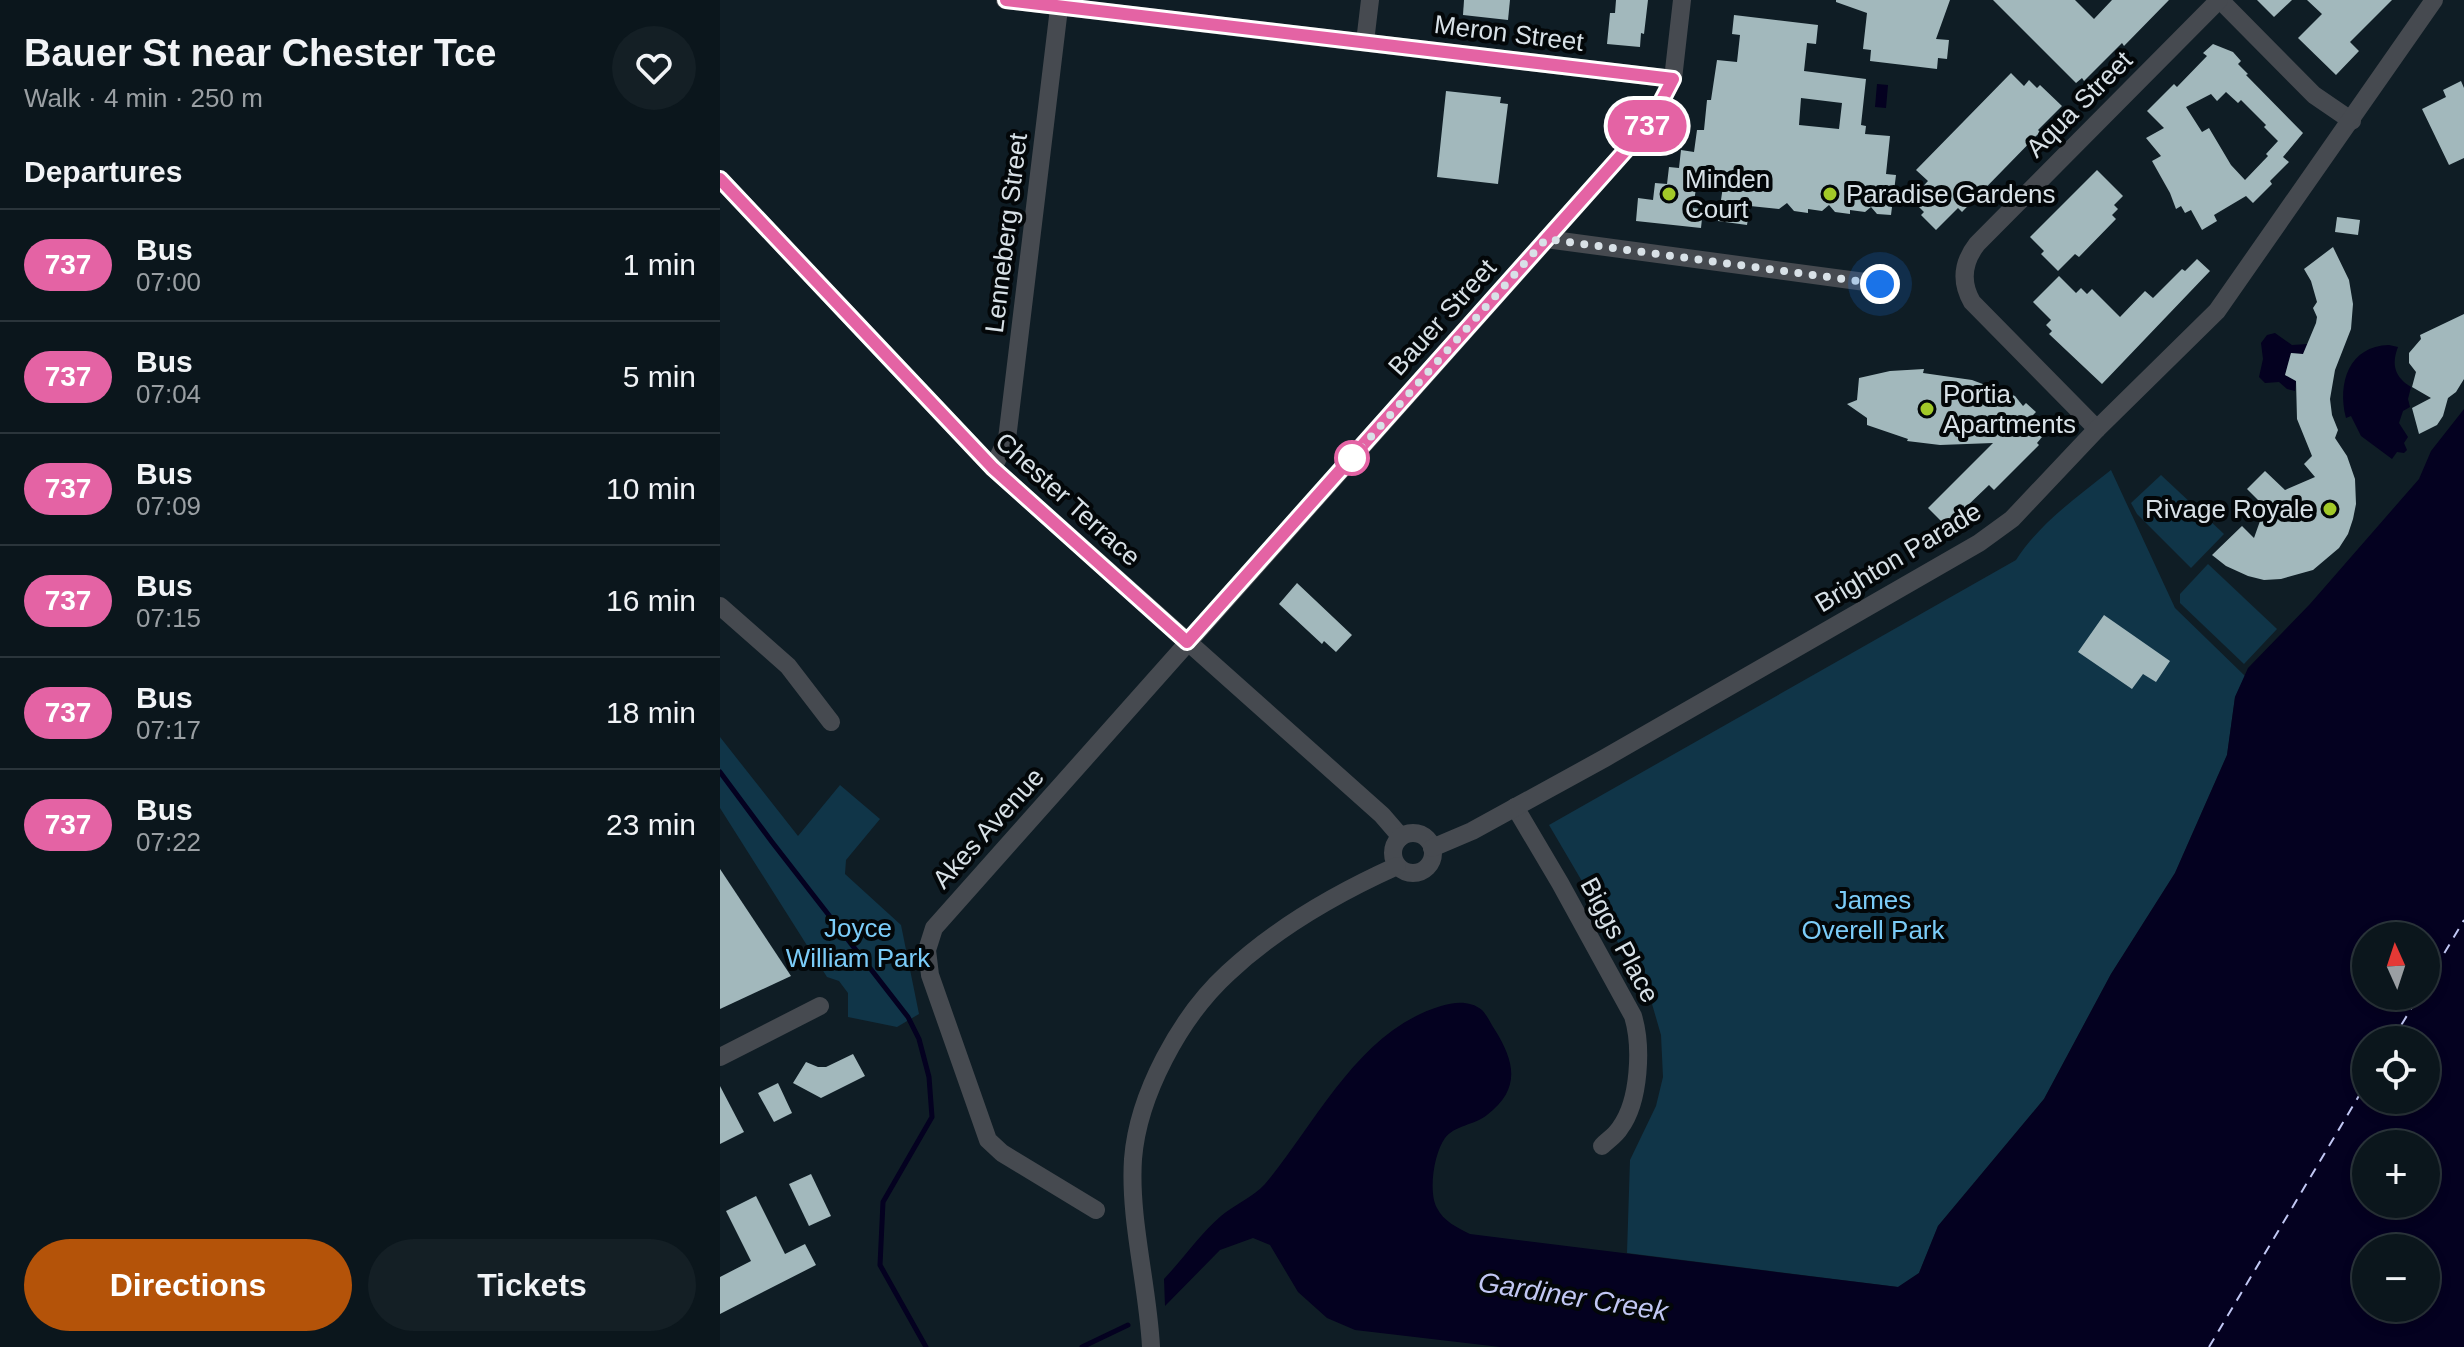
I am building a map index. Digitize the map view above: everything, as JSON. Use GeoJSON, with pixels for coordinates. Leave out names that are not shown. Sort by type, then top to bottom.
{"type":"FeatureCollection","features":[{"type":"Feature","properties":{"kind":"street","name":"Meron Street"},"geometry":{"type":"LineString","coordinates":[[1005,0],[1059,3],[1673,79]]}},
{"type":"Feature","properties":{"kind":"street"},"geometry":{"type":"LineString","coordinates":[[1365,42],[1370,0]]}},
{"type":"Feature","properties":{"kind":"street","name":"Bauer Street"},"geometry":{"type":"LineString","coordinates":[[1187,642],[1650,123],[1673,79],[1682,0]]}},
{"type":"Feature","properties":{"kind":"street"},"geometry":{"type":"LineString","coordinates":[[2219,0],[2314,95],[2352,121]]}},
{"type":"Feature","properties":{"kind":"street","name":"Aqua Street"},"geometry":{"type":"LineString","coordinates":[[2097,429],[1972,302],[1964,283],[1967,262],[1977,244],[2219,0]]}},
{"type":"Feature","properties":{"kind":"street","name":"Brighton Parade"},"geometry":{"type":"LineString","coordinates":[[1432,848],[1472,831],[1605,758],[1979,543],[2012,519],[2097,429],[2217,311],[2434,0]]}},
{"type":"Feature","properties":{"kind":"street","name":"Lenneberg Street"},"geometry":{"type":"LineString","coordinates":[[993,468],[1007,439],[1059,3]]}},
{"type":"Feature","properties":{"kind":"street","name":"Chester Terrace"},"geometry":{"type":"LineString","coordinates":[[720,179],[993,468],[1382,815],[1401,837]]}},
{"type":"Feature","properties":{"kind":"street"},"geometry":{"type":"LineString","coordinates":[[1546,239],[1880,284]]}},
{"type":"Feature","properties":{"kind":"street"},"geometry":{"type":"LineString","coordinates":[[720,606],[788,666],[831,722]]}},
{"type":"Feature","properties":{"kind":"street","name":"Akes Avenue"},"geometry":{"type":"LineString","coordinates":[[1096,1210],[1002,1153],[988,1140],[930,975],[927,950],[934,928],[1187,642]]}},
{"type":"Feature","properties":{"kind":"street","name":"Biggs Place"},"geometry":{"type":"LineString","coordinates":[[1515,807],[1633,1016],[1639,1034],[1634,1097],[1621,1127],[1602,1146]]}},
{"type":"Feature","properties":{"kind":"street"},"geometry":{"type":"LineString","coordinates":[[1411,833],[1430,841],[1433,858],[1422,872],[1408,873],[1397,866],[1393,851],[1401,837],[1411,833]]}},
{"type":"Feature","properties":{"kind":"street"},"geometry":{"type":"LineString","coordinates":[[1151,1344],[1134,1198],[1133,1158],[1153,1081],[1197,1008],[1227,974],[1301,918],[1342,893],[1397,866]]}},
{"type":"Feature","properties":{"kind":"street"},"geometry":{"type":"LineString","coordinates":[[720,1057],[820,1006]]}},
{"type":"Feature","properties":{"kind":"green space","name":"James Overell Park"},"geometry":{"type":"Polygon","coordinates":[[[2111,470],[2175,608],[2245,676],[2235,697],[2227,755],[2175,873],[2111,974],[2044,1099],[1938,1226],[1919,1273],[1898,1287],[1627,1253],[1630,1160],[1656,1106],[1663,1077],[1661,1035],[1650,997],[1549,825],[2016,560],[2048,522],[2111,470]]]}},
{"type":"Feature","properties":{"kind":"green space"},"geometry":{"type":"Polygon","coordinates":[[[2161,475],[2224,534],[2191,568],[2137,514],[2131,503],[2161,475]]]}},
{"type":"Feature","properties":{"kind":"green space"},"geometry":{"type":"Polygon","coordinates":[[[2208,564],[2277,629],[2244,664],[2180,603],[2180,594],[2208,564]]]}},
{"type":"Feature","properties":{"kind":"green space","name":"Joyce William Park"},"geometry":{"type":"Polygon","coordinates":[[[720,737],[798,836],[840,785],[880,819],[846,860],[845,874],[901,925],[919,1014],[897,1027],[848,1017],[848,993],[839,981],[827,977],[720,808],[720,737]]]}},
{"type":"Feature","properties":{"kind":"water"},"geometry":{"type":"Polygon","coordinates":[[[1877,84],[1888,85],[1886,108],[1875,107],[1877,84]]]}},
{"type":"Feature","properties":{"kind":"water"},"geometry":{"type":"Polygon","coordinates":[[[2275,333],[2292,345],[2308,344],[2303,354],[2291,353],[2285,375],[2296,381],[2295,391],[2279,382],[2265,383],[2259,377],[2263,359],[2261,343],[2267,335],[2275,333]]]}},
{"type":"Feature","properties":{"kind":"water"},"geometry":{"type":"Polygon","coordinates":[[[2375,347],[2398,347],[2396,370],[2411,387],[2410,407],[2403,411],[2399,423],[2408,437],[2404,443],[2407,450],[2397,452],[2392,459],[2361,436],[2351,416],[2346,418],[2343,392],[2355,359],[2375,347]]]}},
{"type":"Feature","properties":{"kind":"water"},"geometry":{"type":"Polygon","coordinates":[[[2464,409],[2464,1347],[1500,1347],[1355,1330],[1327,1318],[1298,1292],[1270,1245],[1253,1238],[1220,1250],[1165,1306],[1164,1279],[1214,1223],[1265,1184],[1341,1081],[1363,1057],[1412,1018],[1457,1003],[1467,1003],[1484,1012],[1507,1053],[1511,1075],[1510,1085],[1498,1105],[1482,1118],[1449,1134],[1438,1153],[1433,1183],[1434,1201],[1443,1217],[1456,1227],[1470,1234],[1898,1287],[1919,1273],[1938,1226],[2044,1099],[2111,974],[2175,873],[2227,755],[2235,697],[2248,668],[2310,604],[2419,479],[2431,451],[2464,409]]]}},
{"type":"Feature","properties":{"kind":"building"},"geometry":{"type":"Polygon","coordinates":[[[1464,0],[1510,0],[1508,20],[1463,15],[1464,0]]]}},
{"type":"Feature","properties":{"kind":"building"},"geometry":{"type":"Polygon","coordinates":[[[1616,0],[1648,0],[1640,47],[1607,44],[1610,13],[1615,13],[1616,0]]]}},
{"type":"Feature","properties":{"kind":"building"},"geometry":{"type":"Polygon","coordinates":[[[1836,0],[1950,0],[1936,39],[1949,40],[1947,59],[1938,58],[1937,69],[1870,61],[1871,50],[1863,49],[1867,13],[1836,0]]]}},
{"type":"Feature","properties":{"kind":"building"},"geometry":{"type":"Polygon","coordinates":[[[1993,0],[2075,0],[2094,19],[2112,0],[2169,0],[2124,46],[2122,43],[2084,81],[2082,78],[2076,83],[1993,0]]]}},
{"type":"Feature","properties":{"kind":"building"},"geometry":{"type":"Polygon","coordinates":[[[2257,0],[2292,0],[2274,17],[2257,0]]]}},
{"type":"Feature","properties":{"kind":"building"},"geometry":{"type":"Polygon","coordinates":[[[2307,0],[2392,0],[2350,42],[2359,51],[2336,75],[2298,38],[2322,14],[2307,0]]]}},
{"type":"Feature","properties":{"kind":"building"},"geometry":{"type":"Polygon","coordinates":[[[1734,15],[1818,25],[1816,44],[1807,43],[1804,71],[1866,79],[1861,125],[1866,126],[1865,134],[1890,136],[1886,174],[1896,175],[1891,215],[1877,214],[1871,207],[1865,212],[1835,212],[1829,205],[1822,211],[1808,209],[1808,213],[1794,211],[1787,203],[1779,209],[1750,206],[1747,225],[1718,221],[1723,186],[1697,182],[1693,208],[1703,209],[1701,228],[1636,221],[1638,198],[1653,200],[1655,183],[1667,184],[1669,167],[1679,168],[1681,150],[1694,152],[1697,130],[1704,130],[1707,100],[1711,100],[1717,60],[1737,62],[1740,35],[1732,34],[1734,15]],[[1801,98],[1799,125],[1839,129],[1842,103],[1801,98]]]}},
{"type":"Feature","properties":{"kind":"building"},"geometry":{"type":"Polygon","coordinates":[[[2213,44],[2233,52],[2241,61],[2238,64],[2246,75],[2303,133],[2283,157],[2289,162],[2253,203],[2246,196],[2214,215],[2217,221],[2202,230],[2191,210],[2185,213],[2181,206],[2176,209],[2152,161],[2161,156],[2146,138],[2164,128],[2147,111],[2174,84],[2177,87],[2207,56],[2203,53],[2213,44]],[[2226,92],[2217,101],[2211,94],[2186,107],[2202,132],[2209,128],[2231,165],[2245,180],[2278,141],[2241,100],[2238,103],[2226,92]]]}},
{"type":"Feature","properties":{"kind":"building"},"geometry":{"type":"Polygon","coordinates":[[[2011,73],[2024,86],[2029,80],[2037,88],[2040,85],[2062,106],[1962,212],[1958,208],[1936,230],[1911,199],[1928,181],[1916,170],[2011,73]]]}},
{"type":"Feature","properties":{"kind":"building"},"geometry":{"type":"Polygon","coordinates":[[[2461,81],[2464,88],[2464,158],[2449,165],[2422,109],[2446,97],[2443,90],[2461,81]]]}},
{"type":"Feature","properties":{"kind":"building"},"geometry":{"type":"Polygon","coordinates":[[[1446,91],[1501,97],[1500,103],[1508,104],[1498,184],[1437,177],[1446,91]]]}},
{"type":"Feature","properties":{"kind":"building"},"geometry":{"type":"Polygon","coordinates":[[[2097,170],[2123,196],[2114,205],[2118,209],[2112,215],[2116,219],[2079,257],[2075,254],[2058,271],[2030,237],[2097,170]]]}},
{"type":"Feature","properties":{"kind":"building"},"geometry":{"type":"Polygon","coordinates":[[[2337,217],[2360,220],[2358,235],[2335,232],[2337,217]]]}},
{"type":"Feature","properties":{"kind":"building"},"geometry":{"type":"Polygon","coordinates":[[[2333,247],[2349,280],[2353,304],[2351,329],[2335,370],[2330,399],[2338,430],[2335,438],[2347,456],[2355,479],[2353,519],[2339,548],[2313,570],[2281,579],[2264,580],[2226,566],[2212,555],[2242,526],[2254,538],[2265,507],[2247,489],[2265,471],[2285,490],[2315,477],[2304,464],[2312,456],[2297,419],[2296,381],[2285,375],[2291,353],[2303,354],[2316,323],[2313,308],[2317,302],[2304,269],[2333,247]]]}},
{"type":"Feature","properties":{"kind":"building"},"geometry":{"type":"Polygon","coordinates":[[[2197,259],[2210,271],[2102,384],[2049,334],[2052,331],[2046,325],[2051,320],[2033,302],[2059,276],[2076,293],[2081,288],[2087,294],[2092,289],[2120,317],[2145,291],[2153,298],[2182,269],[2185,271],[2197,259]]]}},
{"type":"Feature","properties":{"kind":"building"},"geometry":{"type":"Polygon","coordinates":[[[2464,314],[2464,379],[2448,398],[2437,425],[2419,434],[2412,408],[2431,398],[2412,387],[2416,372],[2409,363],[2409,353],[2421,339],[2420,335],[2464,314]]]}},
{"type":"Feature","properties":{"kind":"building","name":"Portia Apartments"},"geometry":{"type":"Polygon","coordinates":[[[1924,369],[1923,373],[1972,380],[2015,396],[2023,406],[2026,403],[2036,412],[2033,415],[2040,422],[2034,429],[2042,437],[2037,443],[2039,445],[1994,490],[1989,485],[1944,524],[1928,508],[1993,443],[1940,445],[1907,441],[1867,425],[1867,418],[1847,404],[1857,400],[1859,378],[1890,371],[1924,369]]]}},
{"type":"Feature","properties":{"kind":"building"},"geometry":{"type":"Polygon","coordinates":[[[1297,583],[1352,635],[1336,652],[1324,641],[1322,644],[1279,604],[1297,583]]]}},
{"type":"Feature","properties":{"kind":"building"},"geometry":{"type":"Polygon","coordinates":[[[2104,615],[2170,661],[2156,682],[2143,674],[2132,689],[2078,652],[2104,615]]]}},
{"type":"Feature","properties":{"kind":"building"},"geometry":{"type":"Polygon","coordinates":[[[720,869],[791,976],[720,1009],[720,869]]]}},
{"type":"Feature","properties":{"kind":"building"},"geometry":{"type":"Polygon","coordinates":[[[853,1054],[865,1076],[821,1098],[793,1083],[806,1062],[826,1067],[853,1054]]]}},
{"type":"Feature","properties":{"kind":"building"},"geometry":{"type":"Polygon","coordinates":[[[778,1083],[792,1113],[774,1122],[758,1093],[778,1083]]]}},
{"type":"Feature","properties":{"kind":"building"},"geometry":{"type":"Polygon","coordinates":[[[720,1086],[744,1132],[720,1144],[720,1086]]]}},
{"type":"Feature","properties":{"kind":"building"},"geometry":{"type":"Polygon","coordinates":[[[811,1174],[831,1216],[809,1226],[789,1184],[811,1174]]]}},
{"type":"Feature","properties":{"kind":"building"},"geometry":{"type":"Polygon","coordinates":[[[756,1196],[785,1254],[805,1244],[816,1265],[720,1314],[720,1277],[751,1261],[726,1211],[756,1196]]]}},
{"type":"Feature","properties":{"kind":"waterway","name":"Gardiner Creek"},"geometry":{"type":"LineString","coordinates":[[720,772],[908,1017],[919,1039],[929,1077],[932,1117],[883,1202],[880,1265],[926,1347]]}},
{"type":"Feature","properties":{"kind":"waterway","name":"Gardiner Creek"},"geometry":{"type":"LineString","coordinates":[[1082,1347],[1128,1325]]}},
{"type":"Feature","properties":{"kind":"ferry route"},"geometry":{"type":"LineString","coordinates":[[2440,960],[2464,920]]}},
{"type":"Feature","properties":{"kind":"ferry route"},"geometry":{"type":"LineString","coordinates":[[2401,1026],[2410,1010]]}},
{"type":"Feature","properties":{"kind":"ferry route"},"geometry":{"type":"LineString","coordinates":[[2209,1347],[2352,1107]]}},
{"type":"Feature","properties":{"kind":"bus line","name":"737"},"geometry":{"type":"LineString","coordinates":[[720,179],[993,468],[1187,642],[1650,123],[1673,79],[1006,0]]}},
{"type":"Feature","properties":{"kind":"place","name":"Minden Court"},"geometry":{"type":"Point","coordinates":[1669,194]}},
{"type":"Feature","properties":{"kind":"place","name":"Paradise Gardens"},"geometry":{"type":"Point","coordinates":[1830,194]}},
{"type":"Feature","properties":{"kind":"place","name":"Portia Apartments"},"geometry":{"type":"Point","coordinates":[1927,409]}},
{"type":"Feature","properties":{"kind":"place","name":"Rivage Royale"},"geometry":{"type":"Point","coordinates":[2330,509]}},
{"type":"Feature","properties":{"kind":"route"},"geometry":{"type":"LineString","coordinates":[[1352,458],[1546,239],[1880,284]]}}]}
